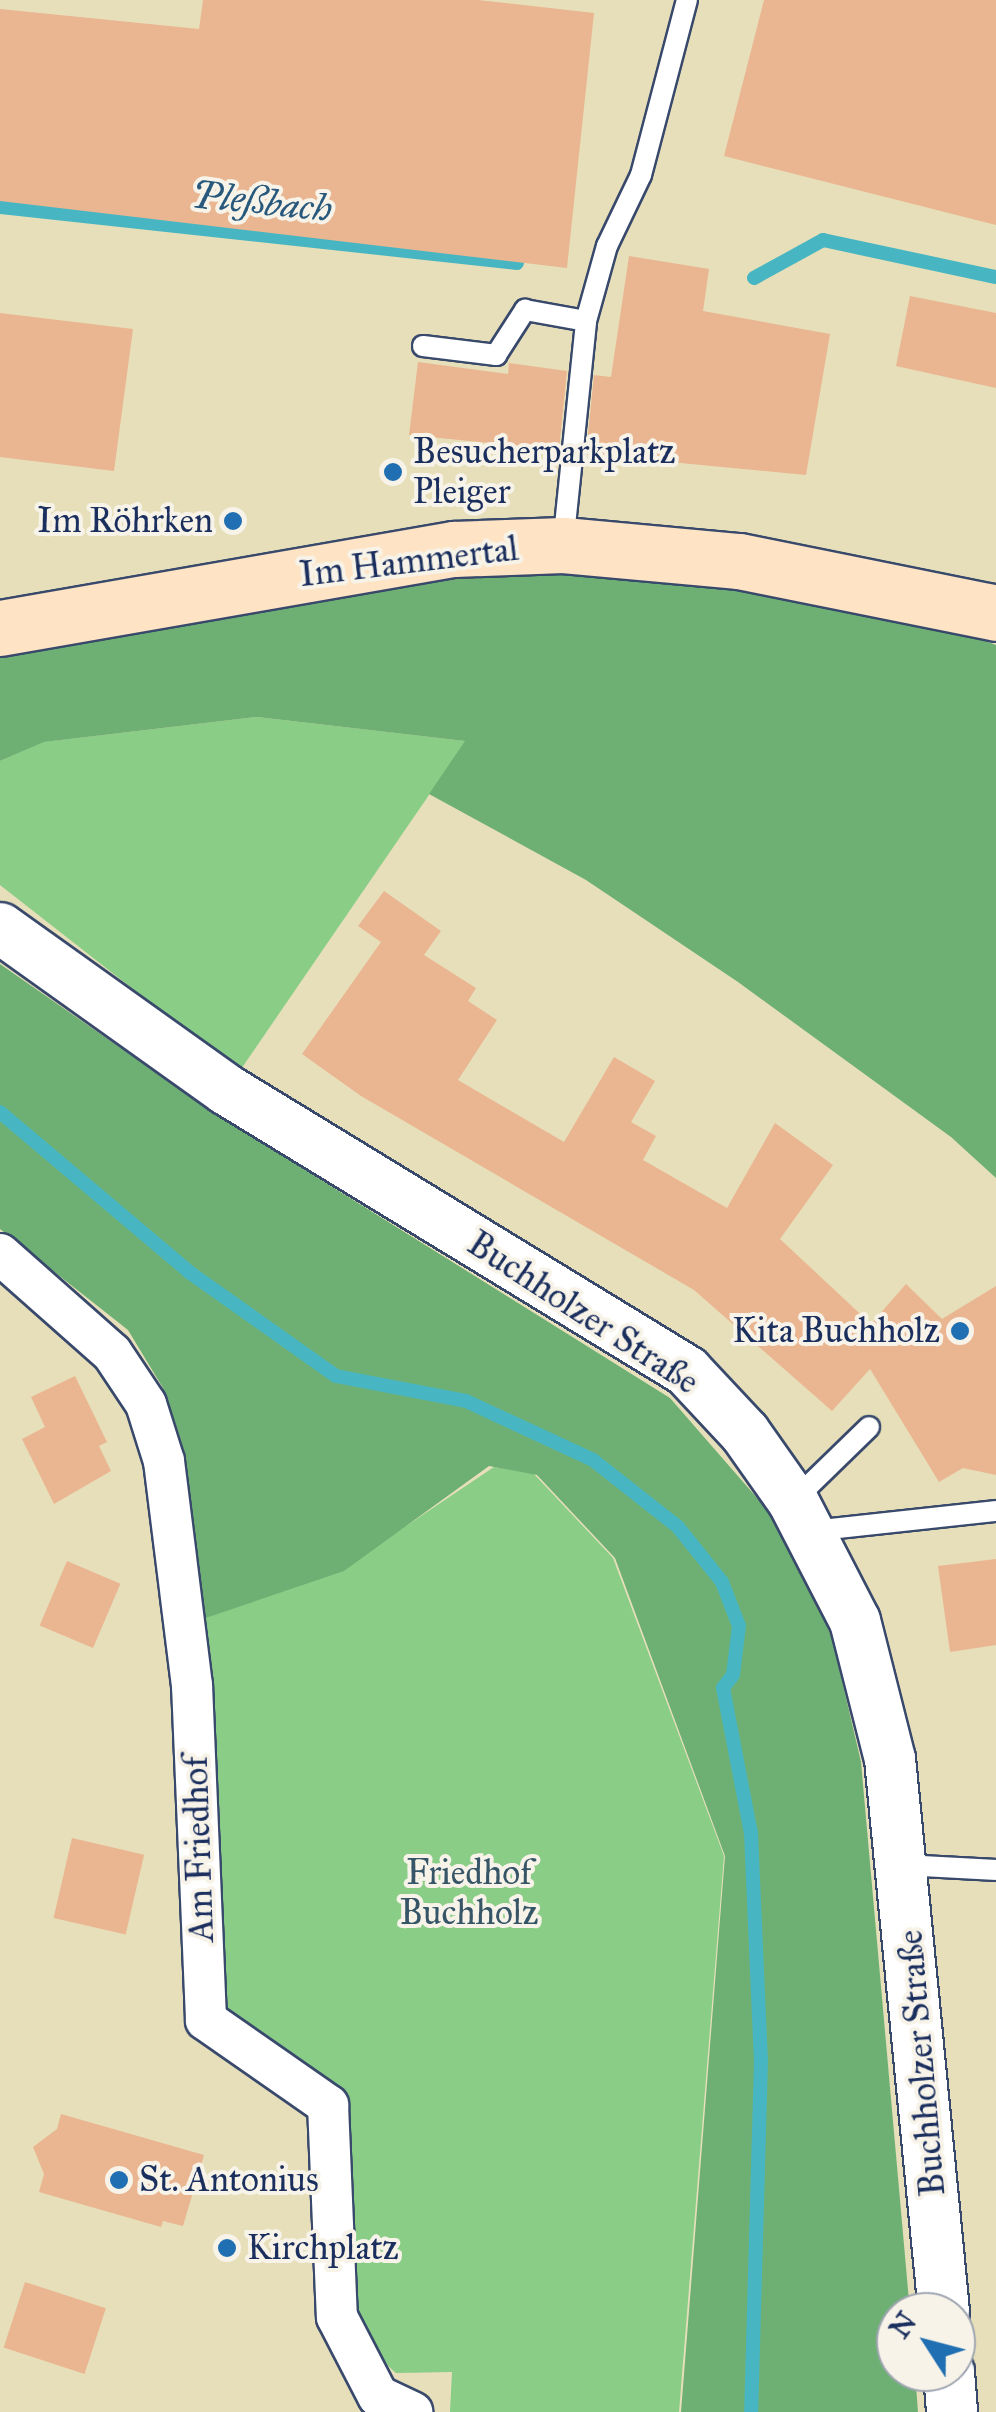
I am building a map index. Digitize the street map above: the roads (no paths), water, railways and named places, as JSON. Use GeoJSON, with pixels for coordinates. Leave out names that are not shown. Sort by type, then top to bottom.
{"type":"FeatureCollection","features":[{"type":"Feature","properties":{"kind":"main road","name":"Im Hammertal"},"geometry":{"type":"LineString","coordinates":[[0,628],[454,549],[563,545],[739,561],[996,614]]}},
{"type":"Feature","properties":{"kind":"street","name":"Buchholzer Straße"},"geometry":{"type":"LineString","coordinates":[[0,928],[227,1090],[687,1371],[745,1433],[801,1516],[855,1622],[890,1759],[904,1865],[942,2292]]}},
{"type":"Feature","properties":{"kind":"street","name":"Am Friedhof"},"geometry":{"type":"LineString","coordinates":[[0,1254],[112,1352],[146,1404],[164,1461],[192,1685],[206,2020],[328,2106],[337,2317],[378,2396],[413,2412]]}},
{"type":"Feature","properties":{"kind":"lane"},"geometry":{"type":"LineString","coordinates":[[563,545],[586,321],[608,246],[641,175],[687,0]]}},
{"type":"Feature","properties":{"kind":"lane"},"geometry":{"type":"LineString","coordinates":[[422,346],[496,355],[525,310],[586,321]]}},
{"type":"Feature","properties":{"kind":"lane"},"geometry":{"type":"LineString","coordinates":[[801,1516],[869,1427]]}},
{"type":"Feature","properties":{"kind":"lane"},"geometry":{"type":"LineString","coordinates":[[801,1516],[996,1512]]}},
{"type":"Feature","properties":{"kind":"lane"},"geometry":{"type":"LineString","coordinates":[[904,1865],[996,1870]]}},
{"type":"Feature","properties":{"kind":"waterway","name":"Pleßbach"},"geometry":{"type":"LineString","coordinates":[[0,207],[517,263]]}},
{"type":"Feature","properties":{"kind":"waterway","name":"Pleßbach"},"geometry":{"type":"LineString","coordinates":[[754,278],[823,240],[996,277]]}},
{"type":"Feature","properties":{"kind":"waterway"},"geometry":{"type":"LineString","coordinates":[[0,1112],[189,1272],[336,1376],[466,1401],[593,1460],[678,1527],[722,1582],[739,1626],[733,1675],[723,1688],[751,1833],[761,2060],[751,2412]]}},
{"type":"Feature","properties":{"kind":"place","name":"Besucherparkplatz Pleiger"},"geometry":{"type":"Point","coordinates":[393,472]}},
{"type":"Feature","properties":{"kind":"place","name":"Im Röhrken"},"geometry":{"type":"Point","coordinates":[233,521]}},
{"type":"Feature","properties":{"kind":"place","name":"Kita Buchholz"},"geometry":{"type":"Point","coordinates":[960,1331]}},
{"type":"Feature","properties":{"kind":"place","name":"St. Antonius"},"geometry":{"type":"Point","coordinates":[119,2180]}},
{"type":"Feature","properties":{"kind":"place","name":"Kirchplatz"},"geometry":{"type":"Point","coordinates":[227,2248]}},
{"type":"Feature","properties":{"kind":"park label","name":"Friedhof Buchholz"},"geometry":{"type":"Point","coordinates":[469,1893]}}]}
